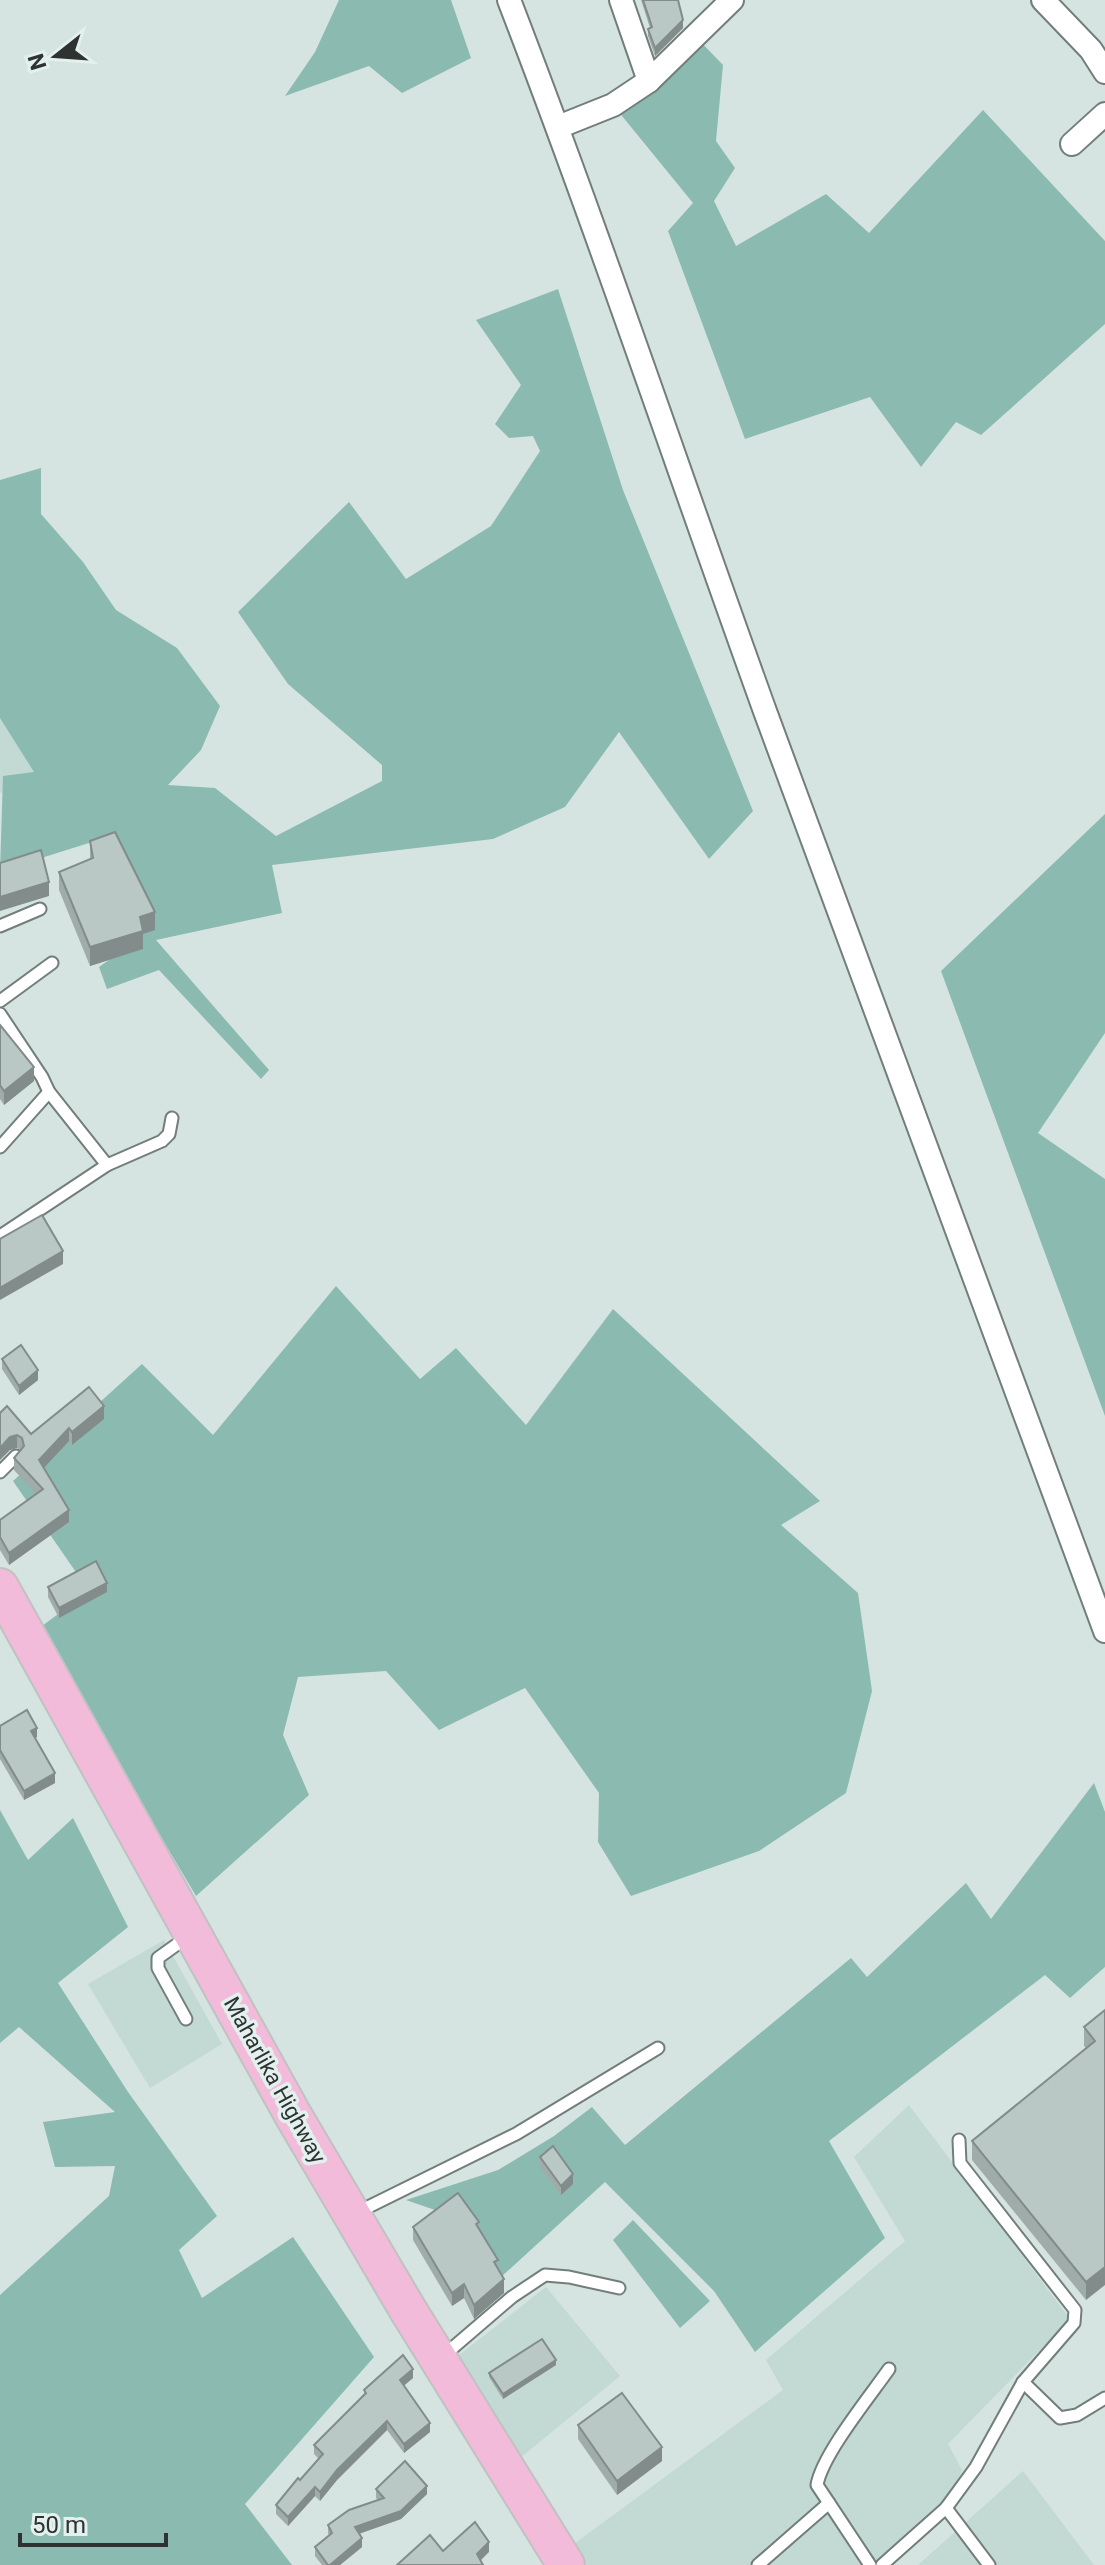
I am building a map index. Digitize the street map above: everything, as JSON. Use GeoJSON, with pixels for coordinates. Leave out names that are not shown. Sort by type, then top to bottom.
{"type":"FeatureCollection","features":[{"type":"Feature","properties":{"kind":"main road","name":"Maharlika Highway"},"geometry":{"type":"LineString","coordinates":[[0,1587],[293,2115],[566,2565]]}},
{"type":"Feature","properties":{"kind":"street"},"geometry":{"type":"LineString","coordinates":[[509,0],[558,127],[889,1053],[1105,1631]]}},
{"type":"Feature","properties":{"kind":"street"},"geometry":{"type":"LineString","coordinates":[[621,0],[649,81]]}},
{"type":"Feature","properties":{"kind":"street"},"geometry":{"type":"LineString","coordinates":[[558,127],[613,105],[649,81],[708,10],[732,0]]}},
{"type":"Feature","properties":{"kind":"street"},"geometry":{"type":"LineString","coordinates":[[1043,0],[1091,50],[1105,72]]}},
{"type":"Feature","properties":{"kind":"street"},"geometry":{"type":"LineString","coordinates":[[1072,144],[1105,114]]}},
{"type":"Feature","properties":{"kind":"lane"},"geometry":{"type":"LineString","coordinates":[[0,926],[40,909]]}},
{"type":"Feature","properties":{"kind":"lane"},"geometry":{"type":"LineString","coordinates":[[0,1001],[52,963]]}},
{"type":"Feature","properties":{"kind":"lane"},"geometry":{"type":"LineString","coordinates":[[0,1014],[49,1092],[107,1165]]}},
{"type":"Feature","properties":{"kind":"lane"},"geometry":{"type":"LineString","coordinates":[[0,1147],[49,1092]]}},
{"type":"Feature","properties":{"kind":"lane"},"geometry":{"type":"LineString","coordinates":[[0,1236],[107,1165],[162,1141],[169,1134],[172,1118]]}},
{"type":"Feature","properties":{"kind":"lane"},"geometry":{"type":"LineString","coordinates":[[0,1472],[16,1456]]}},
{"type":"Feature","properties":{"kind":"lane"},"geometry":{"type":"LineString","coordinates":[[186,2019],[158,1968],[158,1958],[194,1933]]}},
{"type":"Feature","properties":{"kind":"lane"},"geometry":{"type":"LineString","coordinates":[[352,2215],[516,2134],[658,2048]]}},
{"type":"Feature","properties":{"kind":"lane"},"geometry":{"type":"LineString","coordinates":[[882,2565],[946,2508],[976,2467],[1023,2382],[1074,2323],[1075,2310],[960,2163],[959,2140]]}},
{"type":"Feature","properties":{"kind":"lane"},"geometry":{"type":"LineString","coordinates":[[439,2360],[512,2297],[545,2275],[619,2288]]}},
{"type":"Feature","properties":{"kind":"lane"},"geometry":{"type":"LineString","coordinates":[[870,2565],[817,2485],[818,2477],[842,2435],[889,2369]]}},
{"type":"Feature","properties":{"kind":"lane"},"geometry":{"type":"LineString","coordinates":[[1023,2382],[1060,2418],[1077,2415],[1105,2398]]}},
{"type":"Feature","properties":{"kind":"lane"},"geometry":{"type":"LineString","coordinates":[[758,2565],[829,2503]]}},
{"type":"Feature","properties":{"kind":"lane"},"geometry":{"type":"LineString","coordinates":[[946,2508],[989,2565]]}},
{"type":"Feature","properties":{"kind":"shaded area"},"geometry":{"type":"Polygon","coordinates":[[[0,696],[49,777],[0,793],[0,696]]]}},
{"type":"Feature","properties":{"kind":"shaded area"},"geometry":{"type":"Polygon","coordinates":[[[164,1940],[222,2044],[150,2088],[88,1984],[164,1940]]]}},
{"type":"Feature","properties":{"kind":"shaded area"},"geometry":{"type":"Polygon","coordinates":[[[909,2105],[1070,2319],[948,2444],[962,2470],[949,2504],[872,2565],[587,2565],[574,2544],[783,2390],[766,2360],[905,2241],[854,2157],[909,2105]]]}},
{"type":"Feature","properties":{"kind":"shaded area"},"geometry":{"type":"Polygon","coordinates":[[[546,2287],[620,2376],[519,2459],[454,2359],[546,2287]]]}},
{"type":"Feature","properties":{"kind":"shaded area"},"geometry":{"type":"Polygon","coordinates":[[[1023,2471],[1094,2565],[918,2565],[1023,2471]]]}},
{"type":"Feature","properties":{"kind":"green space"},"geometry":{"type":"Polygon","coordinates":[[[339,0],[451,0],[471,58],[402,93],[369,66],[285,96],[315,52],[339,0]]]}},
{"type":"Feature","properties":{"kind":"green space"},"geometry":{"type":"Polygon","coordinates":[[[695,36],[723,65],[716,141],[735,168],[714,201],[736,246],[826,194],[869,233],[983,110],[1105,241],[1105,324],[981,435],[956,422],[921,467],[870,397],[745,439],[668,231],[693,203],[618,111],[695,36]]]}},
{"type":"Feature","properties":{"kind":"green space"},"geometry":{"type":"Polygon","coordinates":[[[558,289],[623,490],[753,811],[709,859],[619,732],[565,807],[493,839],[272,865],[282,913],[156,940],[269,1070],[261,1079],[159,970],[107,989],[99,967],[126,948],[92,842],[0,871],[3,776],[34,772],[0,718],[0,480],[41,468],[41,514],[83,562],[116,610],[177,648],[220,706],[201,750],[168,785],[215,788],[276,836],[382,781],[382,765],[288,684],[238,612],[349,502],[406,579],[491,526],[540,451],[533,436],[509,438],[495,424],[521,385],[476,320],[558,289]]]}},
{"type":"Feature","properties":{"kind":"green space"},"geometry":{"type":"Polygon","coordinates":[[[1105,814],[1105,1033],[1038,1133],[1105,1179],[1105,1416],[941,971],[1105,814]]]}},
{"type":"Feature","properties":{"kind":"green space"},"geometry":{"type":"Polygon","coordinates":[[[336,1286],[420,1379],[456,1348],[526,1425],[613,1309],[820,1501],[781,1525],[858,1593],[872,1691],[846,1793],[759,1851],[631,1896],[598,1842],[599,1793],[525,1688],[439,1730],[386,1671],[298,1677],[283,1735],[309,1795],[196,1896],[38,1629],[89,1591],[13,1481],[142,1364],[213,1435],[336,1286]]]}},
{"type":"Feature","properties":{"kind":"green space"},"geometry":{"type":"Polygon","coordinates":[[[1094,1783],[1105,1812],[1105,1967],[1070,1998],[1045,1975],[829,2141],[885,2238],[755,2352],[714,2291],[605,2182],[489,2288],[435,2210],[406,2200],[498,2170],[554,2136],[592,2107],[625,2145],[851,1958],[867,1977],[966,1883],[991,1919],[1094,1783]]]}},
{"type":"Feature","properties":{"kind":"green space"},"geometry":{"type":"Polygon","coordinates":[[[0,1810],[28,1860],[73,1818],[128,1927],[58,1983],[128,2092],[217,2216],[179,2250],[202,2298],[293,2237],[374,2357],[245,2504],[292,2565],[0,2565],[0,2295],[109,2196],[115,2166],[55,2167],[43,2122],[115,2112],[19,2027],[0,2043],[0,1810]]]}},
{"type":"Feature","properties":{"kind":"green space"},"geometry":{"type":"Polygon","coordinates":[[[633,2220],[710,2301],[680,2328],[613,2240],[633,2220]]]}},
{"type":"Feature","properties":{"kind":"building"},"geometry":{"type":"Polygon","coordinates":[[[643,0],[678,0],[683,20],[655,48],[648,29],[652,27],[643,0]]]}},
{"type":"Feature","properties":{"kind":"building"},"geometry":{"type":"Polygon","coordinates":[[[115,832],[155,912],[140,917],[143,931],[90,947],[59,872],[93,858],[90,841],[115,832]]]}},
{"type":"Feature","properties":{"kind":"building"},"geometry":{"type":"Polygon","coordinates":[[[41,850],[49,882],[0,897],[0,863],[41,850]]]}},
{"type":"Feature","properties":{"kind":"building"},"geometry":{"type":"Polygon","coordinates":[[[0,1025],[34,1067],[4,1091],[0,1085],[0,1025]]]}},
{"type":"Feature","properties":{"kind":"building"},"geometry":{"type":"Polygon","coordinates":[[[42,1215],[63,1251],[0,1288],[0,1239],[42,1215]]]}},
{"type":"Feature","properties":{"kind":"building"},"geometry":{"type":"Polygon","coordinates":[[[21,1345],[38,1370],[19,1386],[2,1359],[21,1345]]]}},
{"type":"Feature","properties":{"kind":"building"},"geometry":{"type":"Polygon","coordinates":[[[89,1387],[104,1406],[72,1432],[69,1428],[39,1460],[69,1510],[9,1553],[0,1537],[0,1520],[43,1489],[14,1458],[24,1446],[22,1438],[17,1435],[10,1437],[0,1448],[0,1413],[7,1406],[31,1434],[89,1387]]]}},
{"type":"Feature","properties":{"kind":"building"},"geometry":{"type":"Polygon","coordinates":[[[96,1561],[107,1583],[59,1608],[48,1587],[96,1561]]]}},
{"type":"Feature","properties":{"kind":"building"},"geometry":{"type":"Polygon","coordinates":[[[27,1710],[37,1728],[31,1731],[55,1773],[24,1791],[0,1750],[0,1726],[27,1710]]]}},
{"type":"Feature","properties":{"kind":"building"},"geometry":{"type":"Polygon","coordinates":[[[1105,2010],[1105,2267],[1086,2282],[972,2141],[1095,2041],[1084,2027],[1105,2010]]]}},
{"type":"Feature","properties":{"kind":"building"},"geometry":{"type":"Polygon","coordinates":[[[553,2146],[573,2174],[561,2186],[540,2157],[553,2146]]]}},
{"type":"Feature","properties":{"kind":"building"},"geometry":{"type":"Polygon","coordinates":[[[458,2193],[479,2222],[476,2224],[498,2260],[494,2262],[504,2279],[474,2305],[464,2284],[452,2293],[413,2227],[458,2193]]]}},
{"type":"Feature","properties":{"kind":"building"},"geometry":{"type":"Polygon","coordinates":[[[542,2339],[556,2360],[503,2394],[489,2373],[542,2339]]]}},
{"type":"Feature","properties":{"kind":"building"},"geometry":{"type":"Polygon","coordinates":[[[403,2355],[413,2369],[400,2380],[430,2423],[404,2444],[387,2421],[337,2470],[320,2492],[315,2487],[288,2517],[276,2505],[323,2454],[314,2445],[366,2393],[364,2390],[403,2355]]]}},
{"type":"Feature","properties":{"kind":"building"},"geometry":{"type":"Polygon","coordinates":[[[622,2393],[662,2447],[617,2481],[578,2425],[622,2393]]]}},
{"type":"Feature","properties":{"kind":"building"},"geometry":{"type":"Polygon","coordinates":[[[405,2461],[427,2486],[401,2511],[355,2527],[362,2538],[328,2565],[315,2547],[332,2533],[328,2525],[349,2510],[384,2498],[376,2489],[405,2461]]]}},
{"type":"Feature","properties":{"kind":"building"},"geometry":{"type":"Polygon","coordinates":[[[475,2522],[489,2542],[477,2554],[483,2565],[397,2565],[430,2535],[443,2551],[475,2522]]]}}]}
